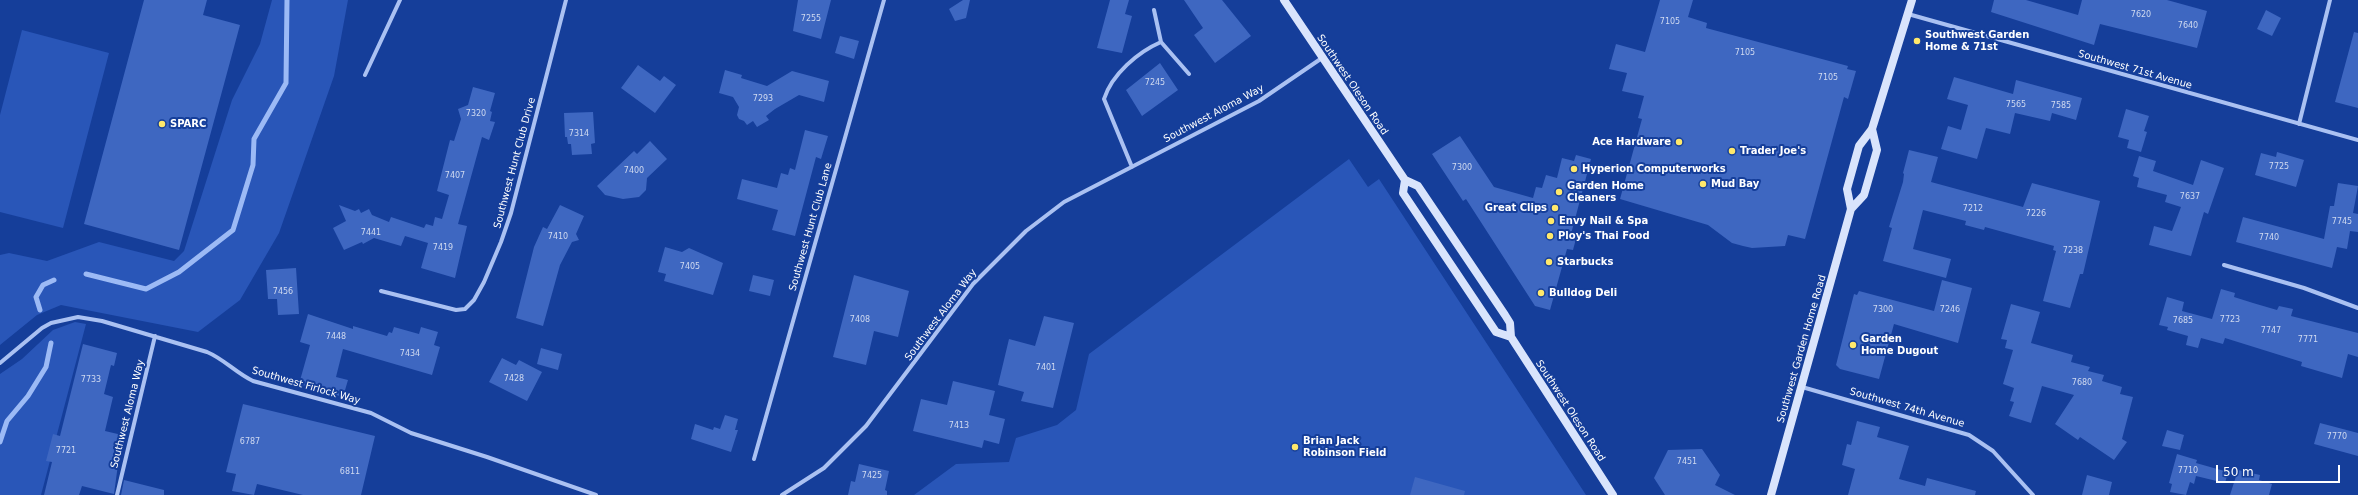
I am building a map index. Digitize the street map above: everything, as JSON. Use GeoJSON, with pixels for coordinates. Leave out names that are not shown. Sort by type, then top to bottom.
{"type":"FeatureCollection","features":[{"type":"Feature","properties":{"kind":"main road","name":"Southwest Oleson Road"},"geometry":{"type":"LineString","coordinates":[[1284,0],[1405,180],[1418,186],[1510,323],[1511,338],[1613,495]]}},
{"type":"Feature","properties":{"kind":"main road","name":"Southwest Garden Home Road"},"geometry":{"type":"LineString","coordinates":[[1771,495],[1851,209],[1847,190],[1859,146],[1872,129],[1912,0]]}},
{"type":"Feature","properties":{"kind":"main road","name":"Southwest Garden Home Road"},"geometry":{"type":"LineString","coordinates":[[1851,209],[1864,195],[1877,150],[1872,129]]}},
{"type":"Feature","properties":{"kind":"main road","name":"Southwest Oleson Road"},"geometry":{"type":"LineString","coordinates":[[1405,180],[1403,193],[1496,332],[1511,338]]}},
{"type":"Feature","properties":{"kind":"street"},"geometry":{"type":"LineString","coordinates":[[365,75],[400,0]]}},
{"type":"Feature","properties":{"kind":"street","name":"Southwest Hunt Club Drive"},"geometry":{"type":"LineString","coordinates":[[381,291],[456,310],[465,309],[474,300],[487,276],[511,213],[566,0]]}},
{"type":"Feature","properties":{"kind":"street","name":"Southwest Hunt Club Lane"},"geometry":{"type":"LineString","coordinates":[[754,459],[884,0]]}},
{"type":"Feature","properties":{"kind":"street"},"geometry":{"type":"LineString","coordinates":[[2299,124],[2330,0]]}},
{"type":"Feature","properties":{"kind":"street"},"geometry":{"type":"LineString","coordinates":[[1154,10],[1162,42],[1189,74]]}},
{"type":"Feature","properties":{"kind":"street","name":"Southwest 71st Avenue"},"geometry":{"type":"LineString","coordinates":[[1908,14],[2358,140]]}},
{"type":"Feature","properties":{"kind":"street"},"geometry":{"type":"LineString","coordinates":[[1132,167],[1104,99],[1108,87],[1114,78],[1143,51],[1162,42]]}},
{"type":"Feature","properties":{"kind":"street","name":"Southwest Aloma Way"},"geometry":{"type":"LineString","coordinates":[[782,495],[824,468],[866,426],[973,284],[1026,231],[1064,202],[1259,101],[1322,58]]}},
{"type":"Feature","properties":{"kind":"street"},"geometry":{"type":"LineString","coordinates":[[2224,265],[2304,288],[2358,308]]}},
{"type":"Feature","properties":{"kind":"street","name":"Southwest Firlock Way"},"geometry":{"type":"LineString","coordinates":[[0,363],[42,328],[62,320],[78,317],[102,321],[192,346],[215,355],[240,375],[253,381],[371,413],[410,433],[487,457],[596,495]]}},
{"type":"Feature","properties":{"kind":"street","name":"Southwest Aloma Way"},"geometry":{"type":"LineString","coordinates":[[117,495],[155,336]]}},
{"type":"Feature","properties":{"kind":"street","name":"Southwest 74th Avenue"},"geometry":{"type":"LineString","coordinates":[[1802,387],[1969,435],[1994,451],[2033,495]]}},
{"type":"Feature","properties":{"kind":"shaded area"},"geometry":{"type":"Polygon","coordinates":[[[272,0],[348,0],[334,76],[279,233],[240,300],[198,332],[61,305],[37,315],[0,345],[0,255],[9,253],[47,261],[99,242],[174,261],[184,251],[232,100],[260,44],[272,0]]]}},
{"type":"Feature","properties":{"kind":"shaded area"},"geometry":{"type":"Polygon","coordinates":[[[22,30],[109,53],[63,228],[0,212],[0,115],[22,30]]]}},
{"type":"Feature","properties":{"kind":"shaded area"},"geometry":{"type":"Polygon","coordinates":[[[1349,159],[1368,187],[1379,179],[1586,495],[914,495],[956,464],[1009,462],[1016,438],[1057,425],[1076,410],[1089,354],[1349,159]]]}},
{"type":"Feature","properties":{"kind":"shaded area"},"geometry":{"type":"Polygon","coordinates":[[[75,322],[86,324],[41,495],[0,495],[0,374],[22,359],[53,330],[75,322]]]}},
{"type":"Feature","properties":{"kind":"building","name":"SPARC"},"geometry":{"type":"Polygon","coordinates":[[[144,0],[207,0],[203,15],[240,25],[179,250],[84,224],[144,0]]]}},
{"type":"Feature","properties":{"kind":"building"},"geometry":{"type":"Polygon","coordinates":[[[798,0],[831,0],[821,39],[793,31],[798,0]]]}},
{"type":"Feature","properties":{"kind":"building"},"geometry":{"type":"Polygon","coordinates":[[[963,0],[970,0],[966,18],[955,21],[949,9],[963,0]]]}},
{"type":"Feature","properties":{"kind":"building"},"geometry":{"type":"Polygon","coordinates":[[[1110,0],[1129,0],[1125,14],[1132,16],[1122,53],[1097,48],[1110,0]]]}},
{"type":"Feature","properties":{"kind":"building"},"geometry":{"type":"Polygon","coordinates":[[[1184,0],[1222,0],[1251,36],[1215,63],[1194,35],[1203,28],[1184,0]]]}},
{"type":"Feature","properties":{"kind":"building","name":"Trader Joe's"},"geometry":{"type":"Polygon","coordinates":[[[1660,0],[1693,0],[1688,17],[1707,23],[1706,28],[1848,66],[1847,69],[1856,71],[1848,99],[1844,97],[1805,239],[1788,235],[1785,246],[1752,248],[1732,243],[1708,225],[1620,199],[1642,119],[1638,118],[1644,96],[1622,91],[1627,73],[1609,69],[1616,44],[1645,52],[1660,0]]]}},
{"type":"Feature","properties":{"kind":"building"},"geometry":{"type":"Polygon","coordinates":[[[1994,0],[2026,0],[2078,15],[2082,0],[2167,0],[2207,11],[2197,48],[2100,24],[2094,45],[1991,12],[1994,0]]]}},
{"type":"Feature","properties":{"kind":"building"},"geometry":{"type":"Polygon","coordinates":[[[2266,10],[2281,18],[2272,36],[2257,29],[2266,10]]]}},
{"type":"Feature","properties":{"kind":"building"},"geometry":{"type":"Polygon","coordinates":[[[2354,32],[2358,33],[2358,108],[2335,102],[2354,32]]]}},
{"type":"Feature","properties":{"kind":"building"},"geometry":{"type":"Polygon","coordinates":[[[840,36],[859,41],[854,59],[835,53],[840,36]]]}},
{"type":"Feature","properties":{"kind":"building"},"geometry":{"type":"Polygon","coordinates":[[[1160,63],[1178,90],[1142,116],[1126,90],[1160,63]]]}},
{"type":"Feature","properties":{"kind":"building"},"geometry":{"type":"Polygon","coordinates":[[[638,65],[660,81],[664,76],[676,85],[655,113],[621,88],[638,65]]]}},
{"type":"Feature","properties":{"kind":"building"},"geometry":{"type":"Polygon","coordinates":[[[725,70],[742,75],[741,78],[767,86],[792,71],[829,81],[824,102],[799,95],[775,109],[766,116],[769,120],[757,127],[753,121],[747,125],[744,121],[739,119],[737,115],[739,107],[733,97],[719,93],[725,70]]]}},
{"type":"Feature","properties":{"kind":"building"},"geometry":{"type":"Polygon","coordinates":[[[1954,77],[2013,94],[2016,80],[2082,98],[2076,120],[2052,113],[2050,121],[2015,113],[2010,134],[1986,128],[1977,159],[1941,149],[1948,126],[1961,130],[1968,105],[1947,99],[1954,77]]]}},
{"type":"Feature","properties":{"kind":"building"},"geometry":{"type":"Polygon","coordinates":[[[473,87],[495,93],[490,111],[492,112],[490,121],[495,122],[489,140],[482,137],[458,224],[467,226],[455,278],[421,268],[428,243],[405,236],[401,246],[374,238],[363,244],[362,242],[344,250],[333,228],[346,221],[339,205],[355,211],[359,209],[361,213],[369,209],[372,215],[389,222],[391,217],[424,228],[426,224],[433,226],[435,217],[442,219],[449,195],[437,191],[450,140],[454,141],[461,119],[458,109],[468,105],[473,87]]]}},
{"type":"Feature","properties":{"kind":"building"},"geometry":{"type":"Polygon","coordinates":[[[2126,109],[2149,116],[2144,131],[2147,132],[2141,152],[2127,148],[2129,140],[2118,137],[2126,109]]]}},
{"type":"Feature","properties":{"kind":"building"},"geometry":{"type":"Polygon","coordinates":[[[593,112],[595,143],[591,144],[592,154],[572,155],[571,144],[568,144],[567,137],[565,137],[564,113],[593,112]]]}},
{"type":"Feature","properties":{"kind":"building"},"geometry":{"type":"Polygon","coordinates":[[[805,130],[828,136],[821,159],[816,157],[795,236],[772,230],[778,210],[737,199],[742,179],[777,188],[781,173],[788,175],[790,168],[795,170],[805,130]]]}},
{"type":"Feature","properties":{"kind":"building"},"geometry":{"type":"Polygon","coordinates":[[[1460,136],[1494,187],[1533,198],[1536,187],[1542,188],[1546,175],[1557,178],[1562,158],[1574,161],[1576,155],[1591,159],[1571,234],[1577,235],[1573,250],[1567,249],[1550,310],[1535,306],[1466,199],[1463,201],[1432,154],[1460,136]]]}},
{"type":"Feature","properties":{"kind":"building"},"geometry":{"type":"Polygon","coordinates":[[[650,141],[667,159],[647,178],[646,190],[639,197],[623,199],[605,195],[597,186],[634,151],[637,154],[650,141]]]}},
{"type":"Feature","properties":{"kind":"building"},"geometry":{"type":"Polygon","coordinates":[[[1909,150],[1938,157],[1931,182],[2023,207],[2032,183],[2100,201],[2083,274],[2080,274],[2070,308],[2043,301],[2056,251],[2053,250],[2054,246],[1985,227],[1984,230],[1965,225],[1966,221],[1923,210],[1913,249],[1951,259],[1946,278],[1883,261],[1892,228],[1889,227],[1903,182],[1903,173],[1909,150]]]}},
{"type":"Feature","properties":{"kind":"building"},"geometry":{"type":"Polygon","coordinates":[[[2277,152],[2304,160],[2296,187],[2255,175],[2261,153],[2276,157],[2277,152]]]}},
{"type":"Feature","properties":{"kind":"building"},"geometry":{"type":"Polygon","coordinates":[[[2139,156],[2156,161],[2153,171],[2193,185],[2201,160],[2224,168],[2208,214],[2204,212],[2191,256],[2149,245],[2154,226],[2172,231],[2181,207],[2165,202],[2167,195],[2137,187],[2139,178],[2133,176],[2139,156]]]}},
{"type":"Feature","properties":{"kind":"building"},"geometry":{"type":"Polygon","coordinates":[[[2338,183],[2358,186],[2353,213],[2358,214],[2358,232],[2350,231],[2347,249],[2337,247],[2332,268],[2236,242],[2243,217],[2324,239],[2330,206],[2334,206],[2338,183]]]}},
{"type":"Feature","properties":{"kind":"building"},"geometry":{"type":"Polygon","coordinates":[[[560,205],[584,216],[576,234],[579,240],[572,242],[560,265],[543,326],[516,318],[534,247],[543,227],[547,229],[560,205]]]}},
{"type":"Feature","properties":{"kind":"building"},"geometry":{"type":"Polygon","coordinates":[[[665,247],[682,252],[689,248],[723,263],[713,295],[664,281],[666,274],[658,272],[665,247]]]}},
{"type":"Feature","properties":{"kind":"building"},"geometry":{"type":"Polygon","coordinates":[[[296,268],[299,314],[278,315],[277,299],[268,299],[266,270],[296,268]]]}},
{"type":"Feature","properties":{"kind":"building"},"geometry":{"type":"Polygon","coordinates":[[[753,275],[774,280],[770,296],[749,291],[753,275]]]}},
{"type":"Feature","properties":{"kind":"building"},"geometry":{"type":"Polygon","coordinates":[[[854,275],[909,291],[898,337],[874,331],[866,365],[833,357],[854,275]]]}},
{"type":"Feature","properties":{"kind":"building"},"geometry":{"type":"Polygon","coordinates":[[[1942,280],[1972,288],[1958,343],[1894,324],[1879,379],[1840,369],[1836,365],[1854,294],[1857,295],[1859,291],[1934,311],[1942,280]]]}},
{"type":"Feature","properties":{"kind":"building"},"geometry":{"type":"Polygon","coordinates":[[[2221,289],[2235,293],[2234,297],[2277,310],[2279,306],[2293,309],[2291,316],[2358,333],[2358,357],[2348,354],[2342,378],[2301,366],[2302,362],[2225,338],[2223,344],[2201,338],[2198,348],[2186,345],[2188,336],[2167,330],[2168,327],[2159,325],[2167,297],[2184,302],[2182,311],[2212,319],[2221,289]]]}},
{"type":"Feature","properties":{"kind":"building"},"geometry":{"type":"Polygon","coordinates":[[[2011,304],[2040,312],[2031,343],[2073,355],[2071,362],[2090,367],[2088,371],[2104,375],[2102,381],[2122,387],[2120,394],[2133,397],[2122,439],[2127,442],[2114,460],[2080,437],[2078,440],[2055,424],[2074,395],[2042,386],[2031,423],[2009,416],[2014,402],[2010,401],[2014,388],[2003,384],[2013,350],[2005,348],[2007,340],[2001,339],[2011,304]]]}},
{"type":"Feature","properties":{"kind":"building"},"geometry":{"type":"Polygon","coordinates":[[[308,314],[353,329],[353,326],[387,336],[389,332],[392,333],[394,327],[419,334],[421,327],[438,332],[434,345],[440,347],[432,375],[343,349],[336,377],[348,380],[343,397],[299,384],[310,345],[300,342],[308,314]]]}},
{"type":"Feature","properties":{"kind":"building"},"geometry":{"type":"Polygon","coordinates":[[[1044,316],[1074,323],[1053,408],[1021,401],[1024,392],[998,385],[1009,339],[1035,346],[1044,316]]]}},
{"type":"Feature","properties":{"kind":"building"},"geometry":{"type":"Polygon","coordinates":[[[83,344],[117,353],[114,366],[111,365],[104,394],[113,397],[105,431],[122,435],[114,494],[82,486],[79,495],[44,495],[52,462],[46,461],[53,434],[60,436],[83,344]]]}},
{"type":"Feature","properties":{"kind":"building"},"geometry":{"type":"Polygon","coordinates":[[[541,348],[562,354],[558,370],[537,364],[541,348]]]}},
{"type":"Feature","properties":{"kind":"building"},"geometry":{"type":"Polygon","coordinates":[[[502,358],[516,365],[519,360],[542,372],[527,401],[489,382],[502,358]]]}},
{"type":"Feature","properties":{"kind":"building"},"geometry":{"type":"Polygon","coordinates":[[[953,381],[995,391],[989,415],[1005,419],[999,444],[984,440],[982,448],[913,431],[921,399],[947,405],[953,381]]]}},
{"type":"Feature","properties":{"kind":"building"},"geometry":{"type":"Polygon","coordinates":[[[243,404],[375,436],[361,495],[303,495],[257,484],[254,495],[232,491],[236,474],[226,472],[243,404]]]}},
{"type":"Feature","properties":{"kind":"building"},"geometry":{"type":"Polygon","coordinates":[[[725,415],[738,419],[735,430],[738,430],[731,452],[691,439],[695,424],[713,430],[714,427],[720,429],[725,415]]]}},
{"type":"Feature","properties":{"kind":"building"},"geometry":{"type":"Polygon","coordinates":[[[1857,421],[1880,427],[1877,437],[1909,446],[1899,479],[1925,486],[1927,478],[1976,491],[1975,495],[1848,495],[1855,469],[1842,465],[1847,444],[1851,445],[1857,421]]]}},
{"type":"Feature","properties":{"kind":"building"},"geometry":{"type":"Polygon","coordinates":[[[2320,423],[2358,433],[2358,456],[2314,444],[2320,423]]]}},
{"type":"Feature","properties":{"kind":"building"},"geometry":{"type":"Polygon","coordinates":[[[2167,430],[2184,435],[2180,450],[2162,446],[2167,430]]]}},
{"type":"Feature","properties":{"kind":"building"},"geometry":{"type":"Polygon","coordinates":[[[1702,449],[1720,475],[1715,485],[1735,495],[1665,495],[1654,478],[1668,450],[1702,449]]]}},
{"type":"Feature","properties":{"kind":"building"},"geometry":{"type":"Polygon","coordinates":[[[2177,454],[2197,460],[2196,463],[2228,472],[2225,483],[2196,476],[2194,484],[2190,482],[2186,495],[2170,492],[2172,484],[2169,483],[2177,454]]]}},
{"type":"Feature","properties":{"kind":"building"},"geometry":{"type":"Polygon","coordinates":[[[859,464],[889,471],[885,490],[887,491],[887,495],[848,495],[851,481],[855,482],[859,464]]]}},
{"type":"Feature","properties":{"kind":"building"},"geometry":{"type":"Polygon","coordinates":[[[2238,470],[2260,475],[2259,480],[2272,484],[2269,495],[2230,495],[2238,470]]]}},
{"type":"Feature","properties":{"kind":"building"},"geometry":{"type":"Polygon","coordinates":[[[2087,475],[2112,482],[2109,495],[2082,495],[2087,475]]]}},
{"type":"Feature","properties":{"kind":"building"},"geometry":{"type":"Polygon","coordinates":[[[1415,477],[1465,491],[1464,495],[1410,495],[1415,477]]]}},
{"type":"Feature","properties":{"kind":"building"},"geometry":{"type":"Polygon","coordinates":[[[124,480],[164,490],[164,495],[121,495],[124,480]]]}},
{"type":"Feature","properties":{"kind":"waterway"},"geometry":{"type":"LineString","coordinates":[[86,274],[146,289],[179,272],[233,230],[253,165],[254,139],[286,83],[287,0]]}},
{"type":"Feature","properties":{"kind":"waterway"},"geometry":{"type":"LineString","coordinates":[[40,310],[36,297],[43,285],[54,280]]}},
{"type":"Feature","properties":{"kind":"waterway"},"geometry":{"type":"LineString","coordinates":[[0,442],[7,421],[28,396],[46,367],[51,343]]}},
{"type":"Feature","properties":{"kind":"place","name":"Southwest Garden Home & 71st"},"geometry":{"type":"Point","coordinates":[1917,41]}},
{"type":"Feature","properties":{"kind":"place","name":"SPARC"},"geometry":{"type":"Point","coordinates":[162,124]}},
{"type":"Feature","properties":{"kind":"place","name":"Ace Hardware"},"geometry":{"type":"Point","coordinates":[1679,142]}},
{"type":"Feature","properties":{"kind":"place","name":"Trader Joe's"},"geometry":{"type":"Point","coordinates":[1732,151]}},
{"type":"Feature","properties":{"kind":"place","name":"Hyperion Computerworks"},"geometry":{"type":"Point","coordinates":[1574,169]}},
{"type":"Feature","properties":{"kind":"place","name":"Mud Bay"},"geometry":{"type":"Point","coordinates":[1703,184]}},
{"type":"Feature","properties":{"kind":"place","name":"Garden Home Cleaners"},"geometry":{"type":"Point","coordinates":[1559,192]}},
{"type":"Feature","properties":{"kind":"place","name":"Great Clips"},"geometry":{"type":"Point","coordinates":[1555,208]}},
{"type":"Feature","properties":{"kind":"place","name":"Envy Nail & Spa"},"geometry":{"type":"Point","coordinates":[1551,221]}},
{"type":"Feature","properties":{"kind":"place","name":"Ploy's Thai Food"},"geometry":{"type":"Point","coordinates":[1550,236]}},
{"type":"Feature","properties":{"kind":"place","name":"Starbucks"},"geometry":{"type":"Point","coordinates":[1549,262]}},
{"type":"Feature","properties":{"kind":"place","name":"Bulldog Deli"},"geometry":{"type":"Point","coordinates":[1541,293]}},
{"type":"Feature","properties":{"kind":"place","name":"Garden Home Dugout"},"geometry":{"type":"Point","coordinates":[1853,345]}},
{"type":"Feature","properties":{"kind":"place","name":"Brian Jack Robinson Field"},"geometry":{"type":"Point","coordinates":[1295,447]}}]}
